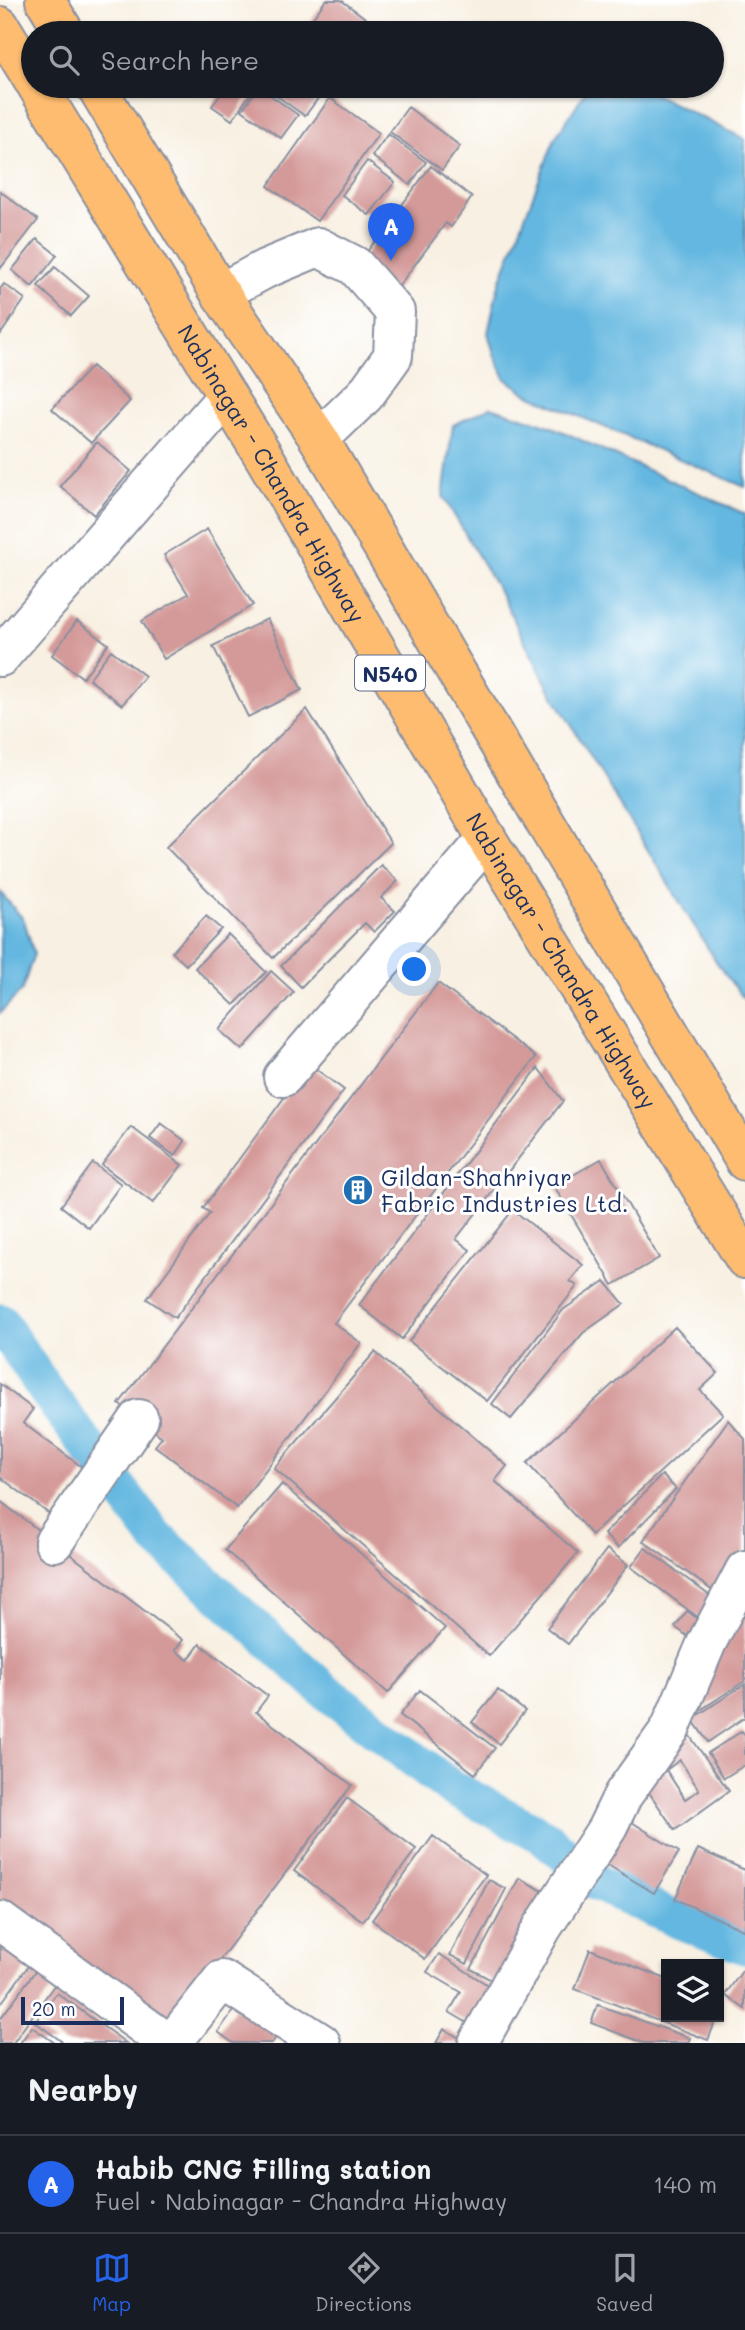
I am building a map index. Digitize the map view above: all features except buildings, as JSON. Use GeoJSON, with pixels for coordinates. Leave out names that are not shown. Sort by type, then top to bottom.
{"type":"FeatureCollection","features":[{"type":"Feature","properties":{"kind":"highway"},"geometry":{"type":"LineString","coordinates":[[45,0],[58,21]]}},
{"type":"Feature","properties":{"kind":"highway"},"geometry":{"type":"LineString","coordinates":[[0,26],[21,60]]}},
{"type":"Feature","properties":{"kind":"highway","name":"Nabinagar - Chandra Highway"},"geometry":{"type":"LineString","coordinates":[[44,98],[227,396],[487,839],[745,1259]]}},
{"type":"Feature","properties":{"kind":"highway","name":"N540"},"geometry":{"type":"LineString","coordinates":[[103,98],[220,293],[319,439],[745,1161]]}},
{"type":"Feature","properties":{"kind":"street"},"geometry":{"type":"LineString","coordinates":[[220,293],[265,269],[318,247],[355,266],[395,313],[393,356],[365,395],[319,439]]}},
{"type":"Feature","properties":{"kind":"street"},"geometry":{"type":"LineString","coordinates":[[0,657],[227,396]]}},
{"type":"Feature","properties":{"kind":"street"},"geometry":{"type":"LineString","coordinates":[[283,1077],[487,839]]}},
{"type":"Feature","properties":{"kind":"street"},"geometry":{"type":"LineString","coordinates":[[54,1542],[139,1419]]}},
{"type":"Feature","properties":{"kind":"street"},"geometry":{"type":"LineString","coordinates":[[478,2043],[542,1928],[606,1830],[622,1795],[670,1729],[708,1642],[745,1570]]}},
{"type":"Feature","properties":{"kind":"street"},"geometry":{"type":"LineString","coordinates":[[0,1921],[170,2043],[222,1980],[321,2043]]}},
{"type":"Feature","properties":{"kind":"water"},"geometry":{"type":"Polygon","coordinates":[[[581,98],[662,98],[745,139],[745,487],[527,394],[505,378],[488,333],[498,287],[555,138],[581,98]]]}},
{"type":"Feature","properties":{"kind":"water"},"geometry":{"type":"Polygon","coordinates":[[[491,407],[550,426],[745,514],[745,1000],[720,968],[548,687],[499,591],[443,496],[453,425],[491,407]]]}},
{"type":"Feature","properties":{"kind":"water"},"geometry":{"type":"Polygon","coordinates":[[[0,892],[24,920],[34,954],[22,990],[0,1013],[0,892]]]}},
{"type":"Feature","properties":{"kind":"waterway"},"geometry":{"type":"LineString","coordinates":[[0,1322],[47,1392],[156,1537],[323,1689],[450,1787],[543,1836],[597,1883],[680,1921],[745,1946]]}},
{"type":"Feature","properties":{"kind":"place","name":"Habib CNG Filling station"},"geometry":{"type":"Point","coordinates":[391,261]}},
{"type":"Feature","properties":{"kind":"place","name":"Gildan-Shahriyar Fabric Industries Ltd."},"geometry":{"type":"Point","coordinates":[358,1190]}}]}
